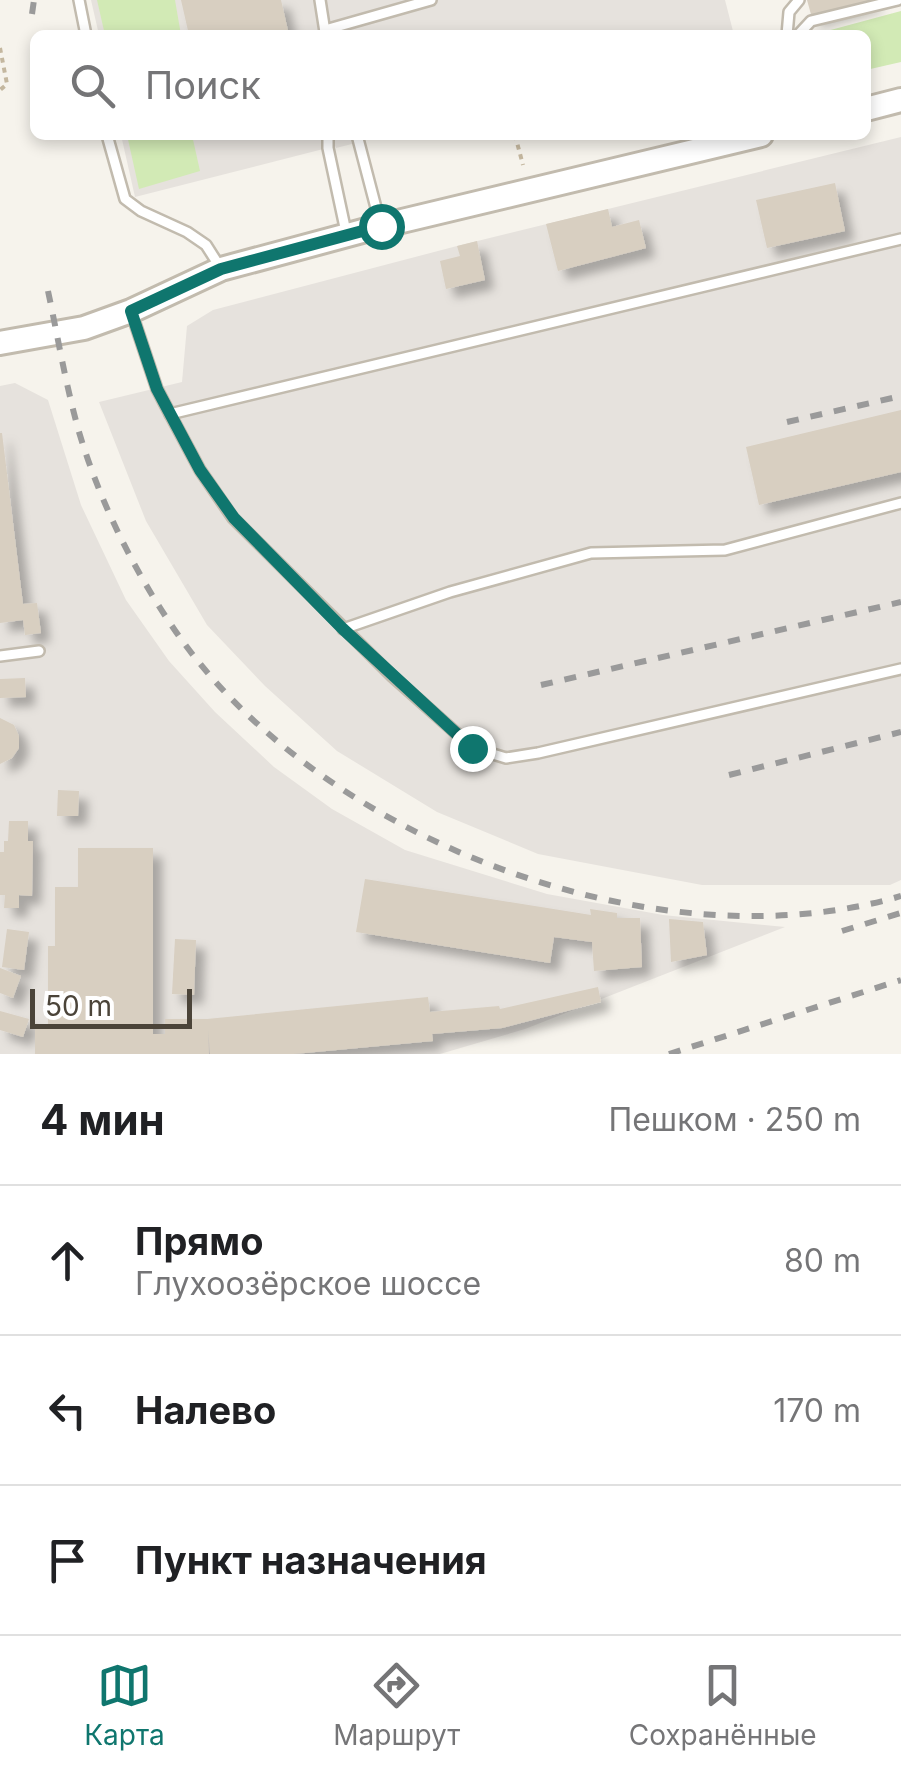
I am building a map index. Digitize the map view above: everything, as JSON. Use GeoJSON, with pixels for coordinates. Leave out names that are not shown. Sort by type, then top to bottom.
{"type":"FeatureCollection","features":[{"type":"Feature","properties":{"kind":"street"},"geometry":{"type":"LineString","coordinates":[[871,108],[901,100]]}},
{"type":"Feature","properties":{"kind":"street"},"geometry":{"type":"LineString","coordinates":[[0,343],[84,328],[221,269],[381,226],[741,140]]}},
{"type":"Feature","properties":{"kind":"lane"},"geometry":{"type":"LineString","coordinates":[[79,0],[85,30]]}},
{"type":"Feature","properties":{"kind":"lane"},"geometry":{"type":"LineString","coordinates":[[320,0],[325,30]]}},
{"type":"Feature","properties":{"kind":"lane"},"geometry":{"type":"LineString","coordinates":[[332,30],[430,0]]}},
{"type":"Feature","properties":{"kind":"lane"},"geometry":{"type":"LineString","coordinates":[[787,30],[789,12],[799,0]]}},
{"type":"Feature","properties":{"kind":"lane"},"geometry":{"type":"LineString","coordinates":[[803,30],[811,22],[898,0]]}},
{"type":"Feature","properties":{"kind":"lane"},"geometry":{"type":"LineString","coordinates":[[108,140],[126,199],[206,245],[221,269]]}},
{"type":"Feature","properties":{"kind":"lane"},"geometry":{"type":"LineString","coordinates":[[328,140],[347,235]]}},
{"type":"Feature","properties":{"kind":"lane"},"geometry":{"type":"LineString","coordinates":[[359,140],[381,226]]}},
{"type":"Feature","properties":{"kind":"lane"},"geometry":{"type":"LineString","coordinates":[[170,414],[901,239]]}},
{"type":"Feature","properties":{"kind":"lane"},"geometry":{"type":"LineString","coordinates":[[131,311],[157,389],[200,470],[234,518],[343,629],[472,748],[506,758],[901,668]]}},
{"type":"Feature","properties":{"kind":"lane"},"geometry":{"type":"LineString","coordinates":[[343,629],[450,592],[591,553],[725,550],[901,503]]}},
{"type":"Feature","properties":{"kind":"lane"},"geometry":{"type":"LineString","coordinates":[[0,656],[39,651]]}},
{"type":"Feature","properties":{"kind":"path"},"geometry":{"type":"LineString","coordinates":[[0,48],[7,84],[0,90]]}},
{"type":"Feature","properties":{"kind":"path"},"geometry":{"type":"LineString","coordinates":[[517,140],[523,164]]}},
{"type":"Feature","properties":{"kind":"shaded area"},"geometry":{"type":"Polygon","coordinates":[[[91,0],[725,0],[733,30],[98,30],[91,0]]]}},
{"type":"Feature","properties":{"kind":"shaded area"},"geometry":{"type":"Polygon","coordinates":[[[901,137],[901,880],[890,885],[702,885],[538,854],[437,812],[337,751],[265,686],[207,625],[146,521],[99,402],[182,382],[187,326],[213,310],[901,137]]]}},
{"type":"Feature","properties":{"kind":"shaded area"},"geometry":{"type":"Polygon","coordinates":[[[122,140],[356,140],[352,144],[135,197],[122,140]]]}},
{"type":"Feature","properties":{"kind":"shaded area"},"geometry":{"type":"Polygon","coordinates":[[[15,383],[48,400],[81,505],[126,600],[169,661],[215,712],[274,767],[332,809],[405,850],[547,894],[663,915],[785,927],[525,1029],[440,1054],[0,1054],[0,386],[15,383]]]}},
{"type":"Feature","properties":{"kind":"green space"},"geometry":{"type":"Polygon","coordinates":[[[97,0],[175,0],[180,30],[104,30],[97,0]]]}},
{"type":"Feature","properties":{"kind":"green space"},"geometry":{"type":"Polygon","coordinates":[[[901,11],[901,62],[871,69],[871,30],[831,30],[901,11]]]}},
{"type":"Feature","properties":{"kind":"green space"},"geometry":{"type":"Polygon","coordinates":[[[128,140],[193,140],[200,171],[139,189],[128,140]]]}},
{"type":"Feature","properties":{"kind":"building"},"geometry":{"type":"Polygon","coordinates":[[[181,0],[281,0],[288,30],[188,30],[181,0]]]}},
{"type":"Feature","properties":{"kind":"building"},"geometry":{"type":"Polygon","coordinates":[[[807,0],[874,0],[875,3],[812,18],[807,0]]]}},
{"type":"Feature","properties":{"kind":"building"},"geometry":{"type":"Polygon","coordinates":[[[835,183],[845,231],[767,248],[756,200],[835,183]]]}},
{"type":"Feature","properties":{"kind":"building"},"geometry":{"type":"Polygon","coordinates":[[[608,209],[612,227],[639,220],[646,248],[558,271],[546,224],[608,209]]]}},
{"type":"Feature","properties":{"kind":"building"},"geometry":{"type":"Polygon","coordinates":[[[477,241],[485,280],[446,289],[440,261],[460,256],[457,246],[477,241]]]}},
{"type":"Feature","properties":{"kind":"building"},"geometry":{"type":"Polygon","coordinates":[[[901,410],[901,472],[759,505],[746,447],[901,410]]]}},
{"type":"Feature","properties":{"kind":"building"},"geometry":{"type":"Polygon","coordinates":[[[0,433],[23,604],[37,603],[41,633],[25,635],[23,620],[0,623],[0,433]]]}},
{"type":"Feature","properties":{"kind":"building"},"geometry":{"type":"Polygon","coordinates":[[[25,678],[26,697],[0,698],[0,679],[25,678]]]}},
{"type":"Feature","properties":{"kind":"building"},"geometry":{"type":"Polygon","coordinates":[[[0,718],[14,725],[19,748],[12,758],[0,764],[0,718]]]}},
{"type":"Feature","properties":{"kind":"building"},"geometry":{"type":"Polygon","coordinates":[[[58,790],[79,791],[78,816],[57,816],[58,790]]]}},
{"type":"Feature","properties":{"kind":"building"},"geometry":{"type":"Polygon","coordinates":[[[9,821],[28,821],[28,841],[33,841],[32,896],[19,895],[19,908],[4,908],[5,895],[0,895],[0,852],[4,852],[4,841],[8,841],[9,821]]]}},
{"type":"Feature","properties":{"kind":"building"},"geometry":{"type":"Polygon","coordinates":[[[78,848],[153,848],[153,1034],[165,1034],[165,1019],[207,1019],[428,997],[430,1012],[499,1006],[500,1009],[598,987],[601,1002],[502,1028],[432,1034],[433,1041],[294,1054],[210,1054],[208,1029],[209,1054],[35,1054],[35,1024],[48,1024],[48,946],[55,946],[55,887],[78,887],[78,848]]]}},
{"type":"Feature","properties":{"kind":"building"},"geometry":{"type":"Polygon","coordinates":[[[365,879],[591,915],[590,909],[617,913],[617,918],[640,918],[642,967],[594,971],[592,942],[554,937],[550,963],[356,932],[365,879]]]}},
{"type":"Feature","properties":{"kind":"building"},"geometry":{"type":"Polygon","coordinates":[[[669,919],[703,922],[707,955],[671,962],[669,919]]]}},
{"type":"Feature","properties":{"kind":"building"},"geometry":{"type":"Polygon","coordinates":[[[7,929],[29,932],[24,970],[2,967],[7,929]]]}},
{"type":"Feature","properties":{"kind":"building"},"geometry":{"type":"Polygon","coordinates":[[[175,939],[196,940],[194,995],[172,994],[175,939]]]}},
{"type":"Feature","properties":{"kind":"building"},"geometry":{"type":"Polygon","coordinates":[[[0,968],[21,976],[13,998],[0,993],[0,968]]]}},
{"type":"Feature","properties":{"kind":"building"},"geometry":{"type":"Polygon","coordinates":[[[0,1011],[29,1019],[23,1037],[0,1030],[0,1011]]]}},
{"type":"Feature","properties":{"kind":"railway"},"geometry":{"type":"LineString","coordinates":[[32,14],[34,0]]}},
{"type":"Feature","properties":{"kind":"railway"},"geometry":{"type":"LineString","coordinates":[[48,291],[79,432],[107,509],[131,559],[174,629],[236,704],[313,769],[402,825],[499,868],[601,899],[704,914],[805,914],[901,896]]}},
{"type":"Feature","properties":{"kind":"railway"},"geometry":{"type":"LineString","coordinates":[[787,422],[901,396]]}},
{"type":"Feature","properties":{"kind":"railway"},"geometry":{"type":"LineString","coordinates":[[541,685],[901,602]]}},
{"type":"Feature","properties":{"kind":"railway"},"geometry":{"type":"LineString","coordinates":[[729,775],[901,732]]}},
{"type":"Feature","properties":{"kind":"railway"},"geometry":{"type":"LineString","coordinates":[[842,931],[901,913]]}},
{"type":"Feature","properties":{"kind":"railway"},"geometry":{"type":"LineString","coordinates":[[669,1054],[901,980]]}},
{"type":"Feature","properties":{"kind":"route"},"geometry":{"type":"LineString","coordinates":[[381,226],[221,269],[131,311],[157,389],[200,470],[234,518],[343,629],[472,748]]}}]}
